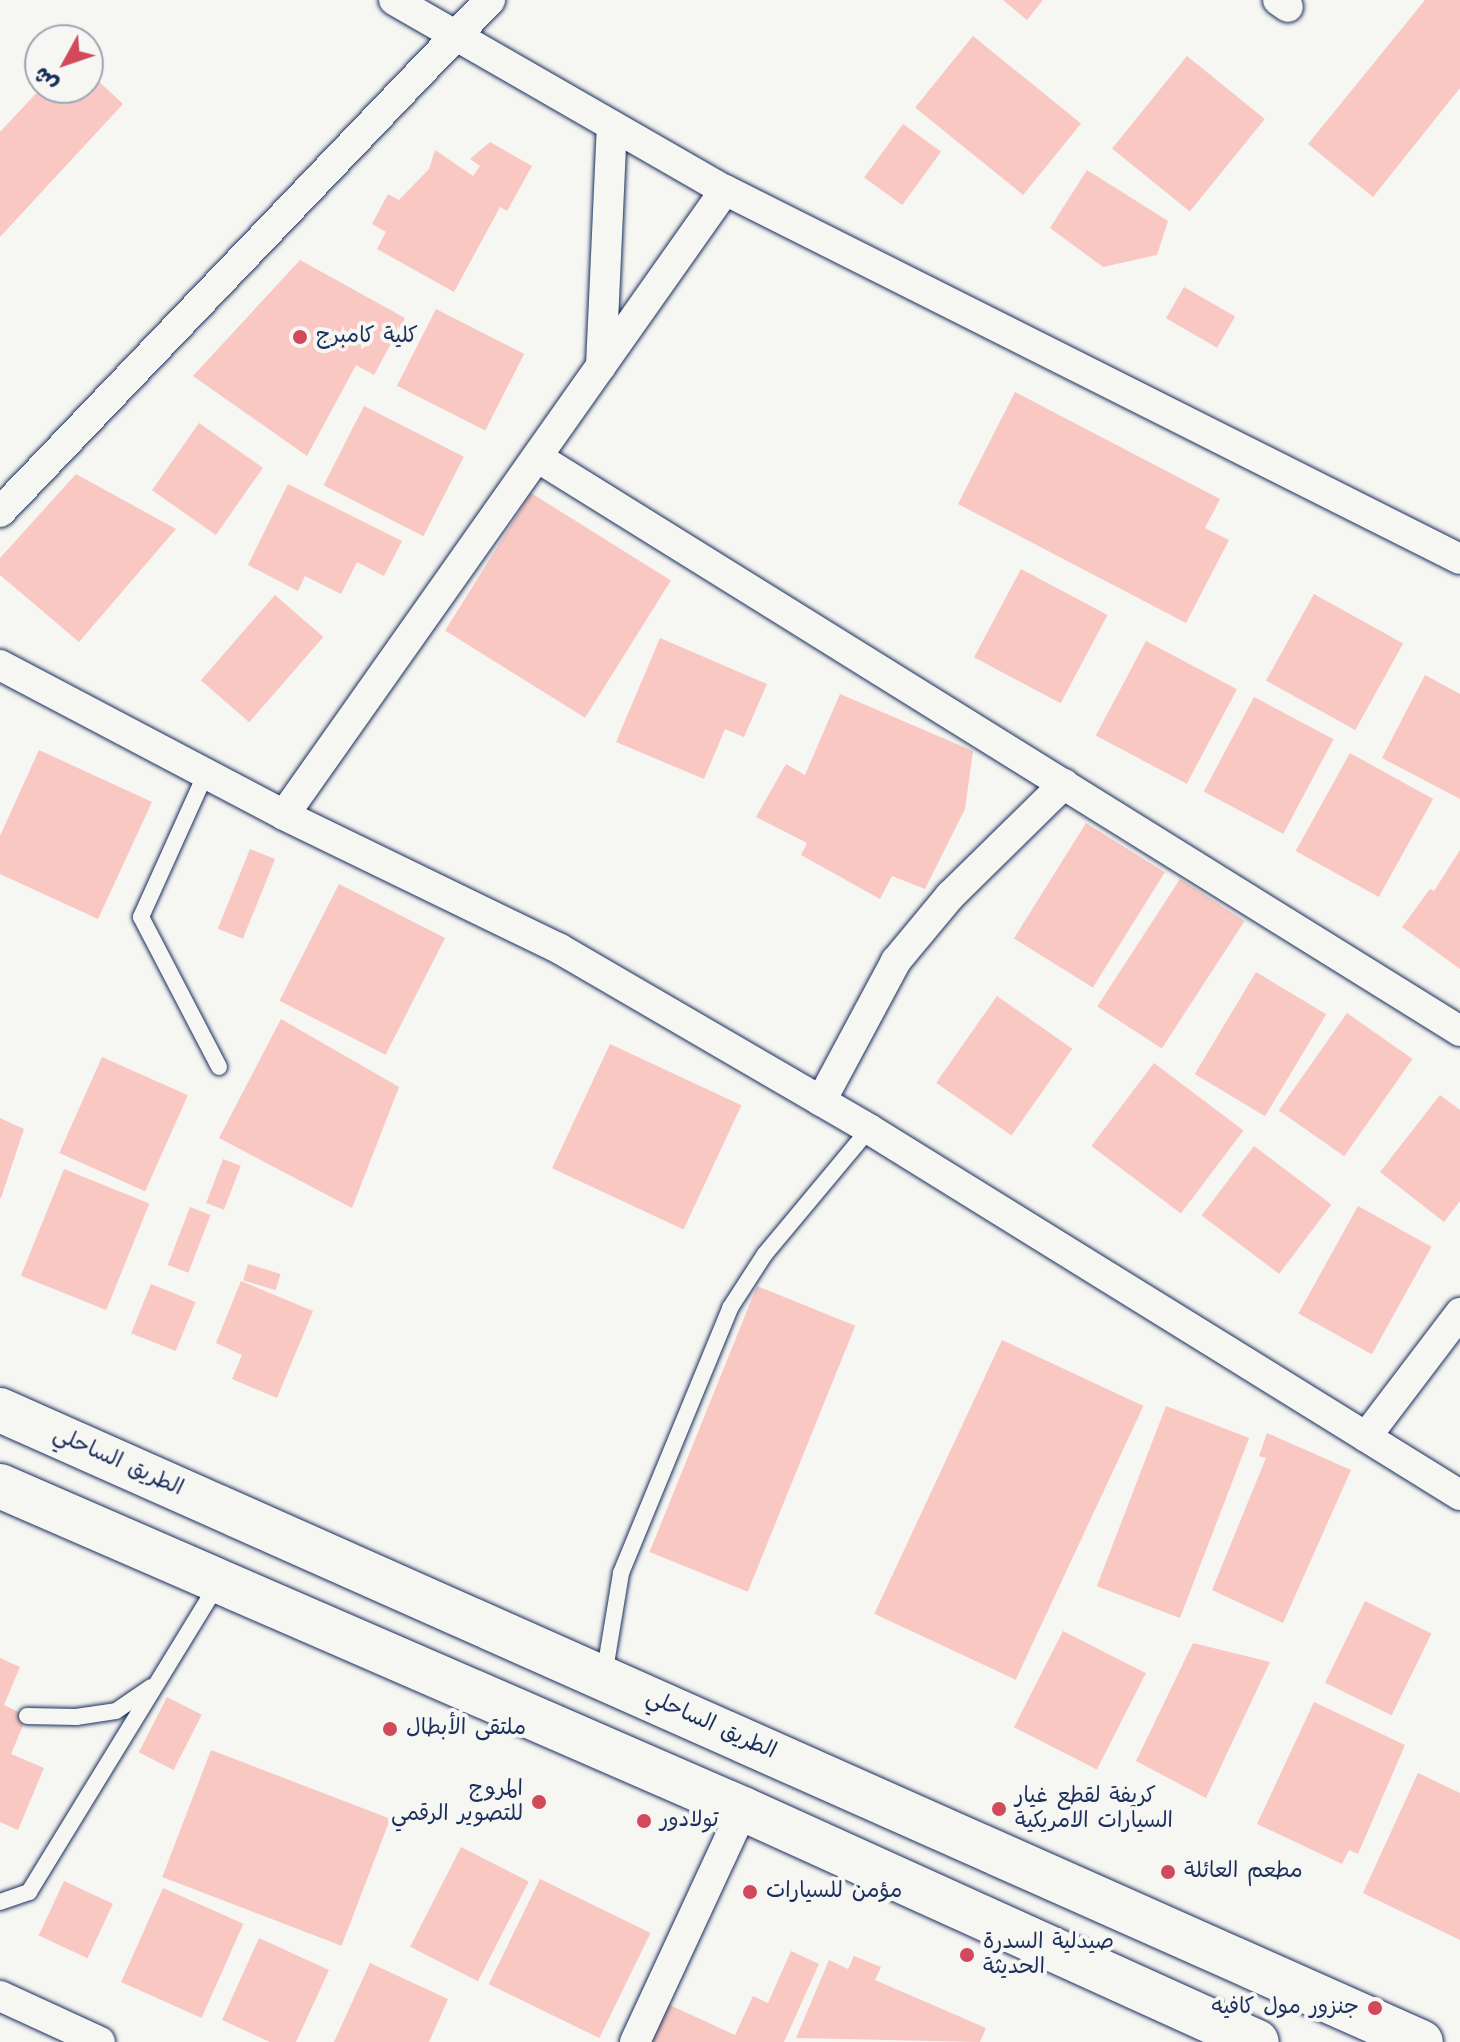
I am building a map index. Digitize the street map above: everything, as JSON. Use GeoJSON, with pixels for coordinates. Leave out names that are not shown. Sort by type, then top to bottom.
{"type":"FeatureCollection","features":[{"type":"Feature","properties":{"kind":"highway","name":"الطريق الساحلي"},"geometry":{"type":"LineString","coordinates":[[0,1410],[1421,2042]]}},
{"type":"Feature","properties":{"kind":"highway"},"geometry":{"type":"LineString","coordinates":[[0,1486],[743,1809],[1257,2042]]}},
{"type":"Feature","properties":{"kind":"street"},"geometry":{"type":"LineString","coordinates":[[394,0],[725,190],[1460,559]]}},
{"type":"Feature","properties":{"kind":"street"},"geometry":{"type":"LineString","coordinates":[[0,512],[490,0]]}},
{"type":"Feature","properties":{"kind":"street"},"geometry":{"type":"LineString","coordinates":[[601,366],[612,126]]}},
{"type":"Feature","properties":{"kind":"street"},"geometry":{"type":"LineString","coordinates":[[284,815],[725,190]]}},
{"type":"Feature","properties":{"kind":"street"},"geometry":{"type":"LineString","coordinates":[[537,457],[1460,1031]]}},
{"type":"Feature","properties":{"kind":"street"},"geometry":{"type":"LineString","coordinates":[[0,665],[284,815],[560,949],[869,1129],[1460,1495]]}},
{"type":"Feature","properties":{"kind":"street"},"geometry":{"type":"LineString","coordinates":[[821,1101],[896,961],[950,896],[1064,784]]}},
{"type":"Feature","properties":{"kind":"street"},"geometry":{"type":"LineString","coordinates":[[1366,1437],[1460,1313]]}},
{"type":"Feature","properties":{"kind":"street"},"geometry":{"type":"LineString","coordinates":[[635,2042],[743,1809]]}},
{"type":"Feature","properties":{"kind":"street"},"geometry":{"type":"LineString","coordinates":[[0,1996],[100,2042]]}},
{"type":"Feature","properties":{"kind":"lane"},"geometry":{"type":"LineString","coordinates":[[206,773],[141,917],[219,1067]]}},
{"type":"Feature","properties":{"kind":"lane"},"geometry":{"type":"LineString","coordinates":[[603,1677],[621,1573],[730,1308],[765,1254],[869,1129]]}},
{"type":"Feature","properties":{"kind":"lane"},"geometry":{"type":"LineString","coordinates":[[0,1902],[29,1892],[219,1582]]}},
{"type":"Feature","properties":{"kind":"lane"},"geometry":{"type":"LineString","coordinates":[[27,1716],[76,1717],[116,1711],[156,1684]]}},
{"type":"Feature","properties":{"kind":"building"},"geometry":{"type":"Polygon","coordinates":[[[1003,0],[1043,0],[1027,20],[1003,0]]]}},
{"type":"Feature","properties":{"kind":"building"},"geometry":{"type":"Polygon","coordinates":[[[1425,0],[1460,0],[1460,88],[1373,197],[1308,144],[1425,0]]]}},
{"type":"Feature","properties":{"kind":"building"},"geometry":{"type":"Polygon","coordinates":[[[973,36],[1081,123],[1023,195],[915,107],[973,36]]]}},
{"type":"Feature","properties":{"kind":"building"},"geometry":{"type":"Polygon","coordinates":[[[1187,56],[1265,119],[1190,211],[1112,148],[1187,56]]]}},
{"type":"Feature","properties":{"kind":"building"},"geometry":{"type":"Polygon","coordinates":[[[104,86],[123,104],[0,237],[0,132],[26,104],[104,104],[104,86]]]}},
{"type":"Feature","properties":{"kind":"building"},"geometry":{"type":"Polygon","coordinates":[[[903,124],[941,152],[902,205],[864,177],[903,124]]]}},
{"type":"Feature","properties":{"kind":"building"},"geometry":{"type":"Polygon","coordinates":[[[490,142],[532,166],[507,211],[500,207],[454,292],[377,249],[386,232],[372,224],[388,194],[399,200],[429,169],[435,150],[473,176],[480,166],[470,159],[490,142]]]}},
{"type":"Feature","properties":{"kind":"building"},"geometry":{"type":"Polygon","coordinates":[[[1087,170],[1168,221],[1157,255],[1103,267],[1050,228],[1087,170]]]}},
{"type":"Feature","properties":{"kind":"building"},"geometry":{"type":"Polygon","coordinates":[[[300,260],[405,318],[374,375],[356,365],[307,456],[193,376],[300,260]]]}},
{"type":"Feature","properties":{"kind":"building"},"geometry":{"type":"Polygon","coordinates":[[[1184,287],[1235,316],[1217,348],[1166,318],[1184,287]]]}},
{"type":"Feature","properties":{"kind":"building"},"geometry":{"type":"Polygon","coordinates":[[[436,309],[524,354],[485,431],[397,386],[436,309]]]}},
{"type":"Feature","properties":{"kind":"building"},"geometry":{"type":"Polygon","coordinates":[[[1015,392],[1220,499],[1205,528],[1229,540],[1186,623],[958,504],[1015,392]]]}},
{"type":"Feature","properties":{"kind":"building"},"geometry":{"type":"Polygon","coordinates":[[[364,406],[464,457],[423,536],[324,485],[364,406]]]}},
{"type":"Feature","properties":{"kind":"building"},"geometry":{"type":"Polygon","coordinates":[[[199,423],[263,468],[216,535],[152,490],[199,423]]]}},
{"type":"Feature","properties":{"kind":"building"},"geometry":{"type":"Polygon","coordinates":[[[76,474],[176,529],[79,642],[0,575],[0,558],[76,474]]]}},
{"type":"Feature","properties":{"kind":"building"},"geometry":{"type":"Polygon","coordinates":[[[288,484],[402,541],[384,576],[357,562],[341,594],[305,576],[298,591],[248,565],[288,484]]]}},
{"type":"Feature","properties":{"kind":"building"},"geometry":{"type":"Polygon","coordinates":[[[531,493],[671,580],[585,718],[445,630],[531,493]]]}},
{"type":"Feature","properties":{"kind":"building"},"geometry":{"type":"Polygon","coordinates":[[[1021,569],[1108,615],[1061,703],[974,657],[1021,569]]]}},
{"type":"Feature","properties":{"kind":"building"},"geometry":{"type":"Polygon","coordinates":[[[1314,594],[1403,643],[1355,730],[1266,681],[1314,594]]]}},
{"type":"Feature","properties":{"kind":"building"},"geometry":{"type":"Polygon","coordinates":[[[275,595],[323,637],[249,722],[201,680],[275,595]]]}},
{"type":"Feature","properties":{"kind":"building"},"geometry":{"type":"Polygon","coordinates":[[[660,638],[767,684],[744,737],[725,729],[704,779],[616,742],[660,638]]]}},
{"type":"Feature","properties":{"kind":"building"},"geometry":{"type":"Polygon","coordinates":[[[1146,641],[1237,689],[1187,784],[1096,735],[1146,641]]]}},
{"type":"Feature","properties":{"kind":"building"},"geometry":{"type":"Polygon","coordinates":[[[1425,675],[1460,694],[1460,799],[1382,758],[1425,675]]]}},
{"type":"Feature","properties":{"kind":"building"},"geometry":{"type":"Polygon","coordinates":[[[840,694],[973,751],[965,809],[925,889],[892,876],[880,899],[801,855],[807,843],[756,817],[786,764],[805,775],[840,694]]]}},
{"type":"Feature","properties":{"kind":"building"},"geometry":{"type":"Polygon","coordinates":[[[1254,697],[1333,739],[1283,834],[1204,791],[1254,697]]]}},
{"type":"Feature","properties":{"kind":"building"},"geometry":{"type":"Polygon","coordinates":[[[39,750],[152,802],[98,919],[0,874],[0,836],[39,750]]]}},
{"type":"Feature","properties":{"kind":"building"},"geometry":{"type":"Polygon","coordinates":[[[1350,753],[1433,799],[1379,897],[1296,851],[1350,753]]]}},
{"type":"Feature","properties":{"kind":"building"},"geometry":{"type":"Polygon","coordinates":[[[1086,823],[1165,872],[1093,988],[1014,938],[1086,823]]]}},
{"type":"Feature","properties":{"kind":"building"},"geometry":{"type":"Polygon","coordinates":[[[250,849],[275,859],[243,939],[218,929],[250,849]]]}},
{"type":"Feature","properties":{"kind":"building"},"geometry":{"type":"Polygon","coordinates":[[[1460,850],[1460,969],[1402,927],[1430,889],[1434,891],[1460,850]]]}},
{"type":"Feature","properties":{"kind":"building"},"geometry":{"type":"Polygon","coordinates":[[[1180,879],[1245,921],[1162,1048],[1097,1006],[1180,879]]]}},
{"type":"Feature","properties":{"kind":"building"},"geometry":{"type":"Polygon","coordinates":[[[339,884],[445,938],[386,1055],[280,1001],[339,884]]]}},
{"type":"Feature","properties":{"kind":"building"},"geometry":{"type":"Polygon","coordinates":[[[1256,972],[1326,1014],[1265,1116],[1195,1074],[1256,972]]]}},
{"type":"Feature","properties":{"kind":"building"},"geometry":{"type":"Polygon","coordinates":[[[997,996],[1072,1049],[1012,1136],[936,1083],[997,996]]]}},
{"type":"Feature","properties":{"kind":"building"},"geometry":{"type":"Polygon","coordinates":[[[1347,1013],[1413,1059],[1344,1156],[1279,1110],[1347,1013]]]}},
{"type":"Feature","properties":{"kind":"building"},"geometry":{"type":"Polygon","coordinates":[[[281,1019],[399,1087],[352,1208],[219,1138],[281,1019]]]}},
{"type":"Feature","properties":{"kind":"building"},"geometry":{"type":"Polygon","coordinates":[[[610,1044],[741,1105],[684,1229],[552,1168],[610,1044]]]}},
{"type":"Feature","properties":{"kind":"building"},"geometry":{"type":"Polygon","coordinates":[[[102,1057],[188,1095],[145,1191],[59,1153],[102,1057]]]}},
{"type":"Feature","properties":{"kind":"building"},"geometry":{"type":"Polygon","coordinates":[[[1154,1063],[1243,1130],[1181,1213],[1091,1146],[1154,1063]]]}},
{"type":"Feature","properties":{"kind":"building"},"geometry":{"type":"Polygon","coordinates":[[[1440,1095],[1460,1110],[1460,1201],[1444,1222],[1380,1172],[1440,1095]]]}},
{"type":"Feature","properties":{"kind":"building"},"geometry":{"type":"Polygon","coordinates":[[[0,1118],[24,1129],[1,1198],[0,1198],[0,1118]]]}},
{"type":"Feature","properties":{"kind":"building"},"geometry":{"type":"Polygon","coordinates":[[[1254,1146],[1331,1204],[1279,1274],[1202,1215],[1254,1146]]]}},
{"type":"Feature","properties":{"kind":"building"},"geometry":{"type":"Polygon","coordinates":[[[223,1159],[241,1166],[224,1210],[206,1203],[223,1159]]]}},
{"type":"Feature","properties":{"kind":"building"},"geometry":{"type":"Polygon","coordinates":[[[64,1169],[149,1203],[106,1310],[21,1276],[64,1169]]]}},
{"type":"Feature","properties":{"kind":"building"},"geometry":{"type":"Polygon","coordinates":[[[1358,1206],[1431,1247],[1372,1354],[1298,1314],[1358,1206]]]}},
{"type":"Feature","properties":{"kind":"building"},"geometry":{"type":"Polygon","coordinates":[[[190,1207],[211,1215],[188,1273],[168,1265],[190,1207]]]}},
{"type":"Feature","properties":{"kind":"building"},"geometry":{"type":"Polygon","coordinates":[[[248,1264],[281,1274],[276,1290],[243,1280],[248,1264]]]}},
{"type":"Feature","properties":{"kind":"building"},"geometry":{"type":"Polygon","coordinates":[[[241,1281],[313,1311],[277,1398],[232,1379],[242,1355],[216,1343],[241,1281]]]}},
{"type":"Feature","properties":{"kind":"building"},"geometry":{"type":"Polygon","coordinates":[[[151,1284],[196,1302],[176,1351],[131,1333],[151,1284]]]}},
{"type":"Feature","properties":{"kind":"building"},"geometry":{"type":"Polygon","coordinates":[[[757,1286],[855,1326],[748,1592],[649,1552],[757,1286]]]}},
{"type":"Feature","properties":{"kind":"building"},"geometry":{"type":"Polygon","coordinates":[[[1002,1340],[1143,1406],[1016,1680],[874,1614],[1002,1340]]]}},
{"type":"Feature","properties":{"kind":"building"},"geometry":{"type":"Polygon","coordinates":[[[1166,1406],[1249,1438],[1180,1618],[1097,1586],[1166,1406]]]}},
{"type":"Feature","properties":{"kind":"building"},"geometry":{"type":"Polygon","coordinates":[[[1267,1433],[1351,1470],[1283,1623],[1212,1590],[1266,1458],[1259,1456],[1267,1433]]]}},
{"type":"Feature","properties":{"kind":"building"},"geometry":{"type":"Polygon","coordinates":[[[1365,1601],[1432,1633],[1392,1715],[1325,1683],[1365,1601]]]}},
{"type":"Feature","properties":{"kind":"building"},"geometry":{"type":"Polygon","coordinates":[[[1063,1631],[1146,1673],[1097,1769],[1014,1727],[1063,1631]]]}},
{"type":"Feature","properties":{"kind":"building"},"geometry":{"type":"Polygon","coordinates":[[[1193,1643],[1270,1662],[1206,1798],[1136,1761],[1193,1643]]]}},
{"type":"Feature","properties":{"kind":"building"},"geometry":{"type":"Polygon","coordinates":[[[0,1658],[20,1667],[4,1705],[27,1716],[11,1754],[44,1768],[18,1830],[0,1822],[0,1658]]]}},
{"type":"Feature","properties":{"kind":"building"},"geometry":{"type":"Polygon","coordinates":[[[167,1697],[202,1715],[174,1770],[139,1752],[167,1697]]]}},
{"type":"Feature","properties":{"kind":"building"},"geometry":{"type":"Polygon","coordinates":[[[1314,1702],[1405,1745],[1358,1854],[1349,1850],[1342,1864],[1257,1824],[1314,1702]]]}},
{"type":"Feature","properties":{"kind":"building"},"geometry":{"type":"Polygon","coordinates":[[[211,1750],[390,1819],[342,1946],[162,1877],[211,1750]]]}},
{"type":"Feature","properties":{"kind":"building"},"geometry":{"type":"Polygon","coordinates":[[[1418,1773],[1460,1793],[1460,1940],[1363,1893],[1418,1773]]]}},
{"type":"Feature","properties":{"kind":"building"},"geometry":{"type":"Polygon","coordinates":[[[461,1847],[529,1882],[478,1981],[410,1947],[461,1847]]]}},
{"type":"Feature","properties":{"kind":"building"},"geometry":{"type":"Polygon","coordinates":[[[540,1879],[651,1933],[599,2038],[489,1984],[540,1879]]]}},
{"type":"Feature","properties":{"kind":"building"},"geometry":{"type":"Polygon","coordinates":[[[64,1881],[113,1904],[88,1958],[39,1935],[64,1881]]]}},
{"type":"Feature","properties":{"kind":"building"},"geometry":{"type":"Polygon","coordinates":[[[163,1888],[243,1924],[201,2018],[121,1982],[163,1888]]]}},
{"type":"Feature","properties":{"kind":"building"},"geometry":{"type":"Polygon","coordinates":[[[259,1938],[329,1970],[296,2042],[270,2042],[222,2020],[259,1938]]]}},
{"type":"Feature","properties":{"kind":"building"},"geometry":{"type":"Polygon","coordinates":[[[791,1951],[819,1964],[784,2042],[643,2042],[661,2001],[735,2035],[753,1996],[768,2003],[791,1951]]]}},
{"type":"Feature","properties":{"kind":"building"},"geometry":{"type":"Polygon","coordinates":[[[854,1956],[881,1967],[875,1980],[986,2028],[980,2042],[796,2038],[829,1960],[848,1969],[854,1956]]]}},
{"type":"Feature","properties":{"kind":"building"},"geometry":{"type":"Polygon","coordinates":[[[370,1963],[448,1999],[429,2042],[334,2042],[370,1963]]]}},
{"type":"Feature","properties":{"kind":"place","name":"كلية كامبرج"},"geometry":{"type":"Point","coordinates":[300,337]}},
{"type":"Feature","properties":{"kind":"place","name":"ملتقى الأبطال"},"geometry":{"type":"Point","coordinates":[390,1729]}},
{"type":"Feature","properties":{"kind":"place","name":"المروج للتصوير الرقمي"},"geometry":{"type":"Point","coordinates":[539,1802]}},
{"type":"Feature","properties":{"kind":"place","name":"كريفة لقطع غيار السيارات الامريكية"},"geometry":{"type":"Point","coordinates":[999,1809]}},
{"type":"Feature","properties":{"kind":"place","name":"تولادور"},"geometry":{"type":"Point","coordinates":[644,1821]}},
{"type":"Feature","properties":{"kind":"place","name":"مطعم العائلة"},"geometry":{"type":"Point","coordinates":[1168,1872]}},
{"type":"Feature","properties":{"kind":"place","name":"مؤمن للسيارات"},"geometry":{"type":"Point","coordinates":[750,1892]}},
{"type":"Feature","properties":{"kind":"place","name":"صيدلية السدرة الحديثة"},"geometry":{"type":"Point","coordinates":[967,1955]}},
{"type":"Feature","properties":{"kind":"place","name":"جنزور مول كافيه"},"geometry":{"type":"Point","coordinates":[1375,2008]}}]}
